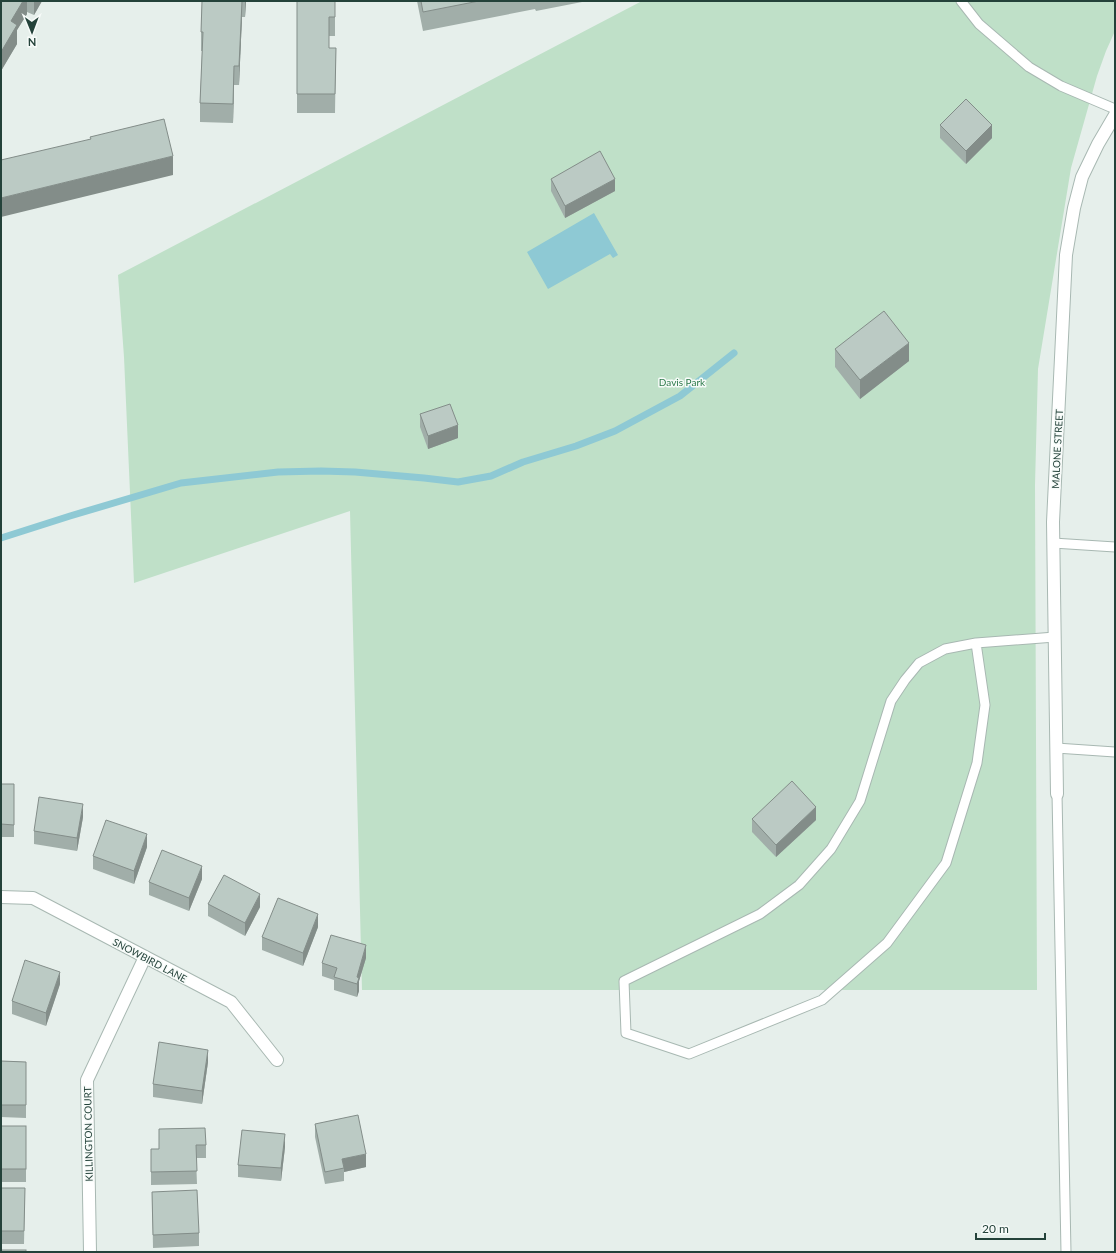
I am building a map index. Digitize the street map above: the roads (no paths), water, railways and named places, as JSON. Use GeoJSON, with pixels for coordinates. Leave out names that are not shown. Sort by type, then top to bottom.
{"type":"FeatureCollection","features":[{"type":"Feature","properties":{"kind":"street","name":"MALONE STREET"},"geometry":{"type":"LineString","coordinates":[[1057,794],[1053,522],[1066,255],[1074,208],[1082,177],[1098,144],[1112,127],[1115,115]]}},
{"type":"Feature","properties":{"kind":"street","name":"SNOWBIRD LANE"},"geometry":{"type":"LineString","coordinates":[[1,897],[33,898],[231,1002],[277,1060]]}},
{"type":"Feature","properties":{"kind":"street","name":"KILLINGTON COURT"},"geometry":{"type":"LineString","coordinates":[[90,1252],[87,1080],[146,957]]}},
{"type":"Feature","properties":{"kind":"lane"},"geometry":{"type":"LineString","coordinates":[[961,1],[979,24],[1029,67],[1061,86],[1115,109]]}},
{"type":"Feature","properties":{"kind":"lane"},"geometry":{"type":"LineString","coordinates":[[1053,543],[1115,547]]}},
{"type":"Feature","properties":{"kind":"lane"},"geometry":{"type":"LineString","coordinates":[[976,643],[986,705],[977,763],[946,864],[886,943],[822,1000],[689,1054],[626,1032],[624,981],[760,914],[799,886],[831,849],[860,801],[891,701],[904,680],[919,664],[945,649],[976,643],[1055,638]]}},
{"type":"Feature","properties":{"kind":"lane"},"geometry":{"type":"LineString","coordinates":[[1056,748],[1115,752]]}},
{"type":"Feature","properties":{"kind":"lane"},"geometry":{"type":"LineString","coordinates":[[1057,794],[1066,1252]]}},
{"type":"Feature","properties":{"kind":"water"},"geometry":{"type":"Polygon","coordinates":[[[594,213],[618,255],[613,258],[610,254],[548,289],[527,252],[594,213]]]}},
{"type":"Feature","properties":{"kind":"waterway"},"geometry":{"type":"LineString","coordinates":[[1,538],[181,483],[278,472],[321,471],[355,472],[458,482],[491,476],[523,462],[576,446],[615,431],[680,396],[734,353]]}},
{"type":"Feature","properties":{"kind":"park label","name":"Davis Park"},"geometry":{"type":"Point","coordinates":[682,382]}}]}
